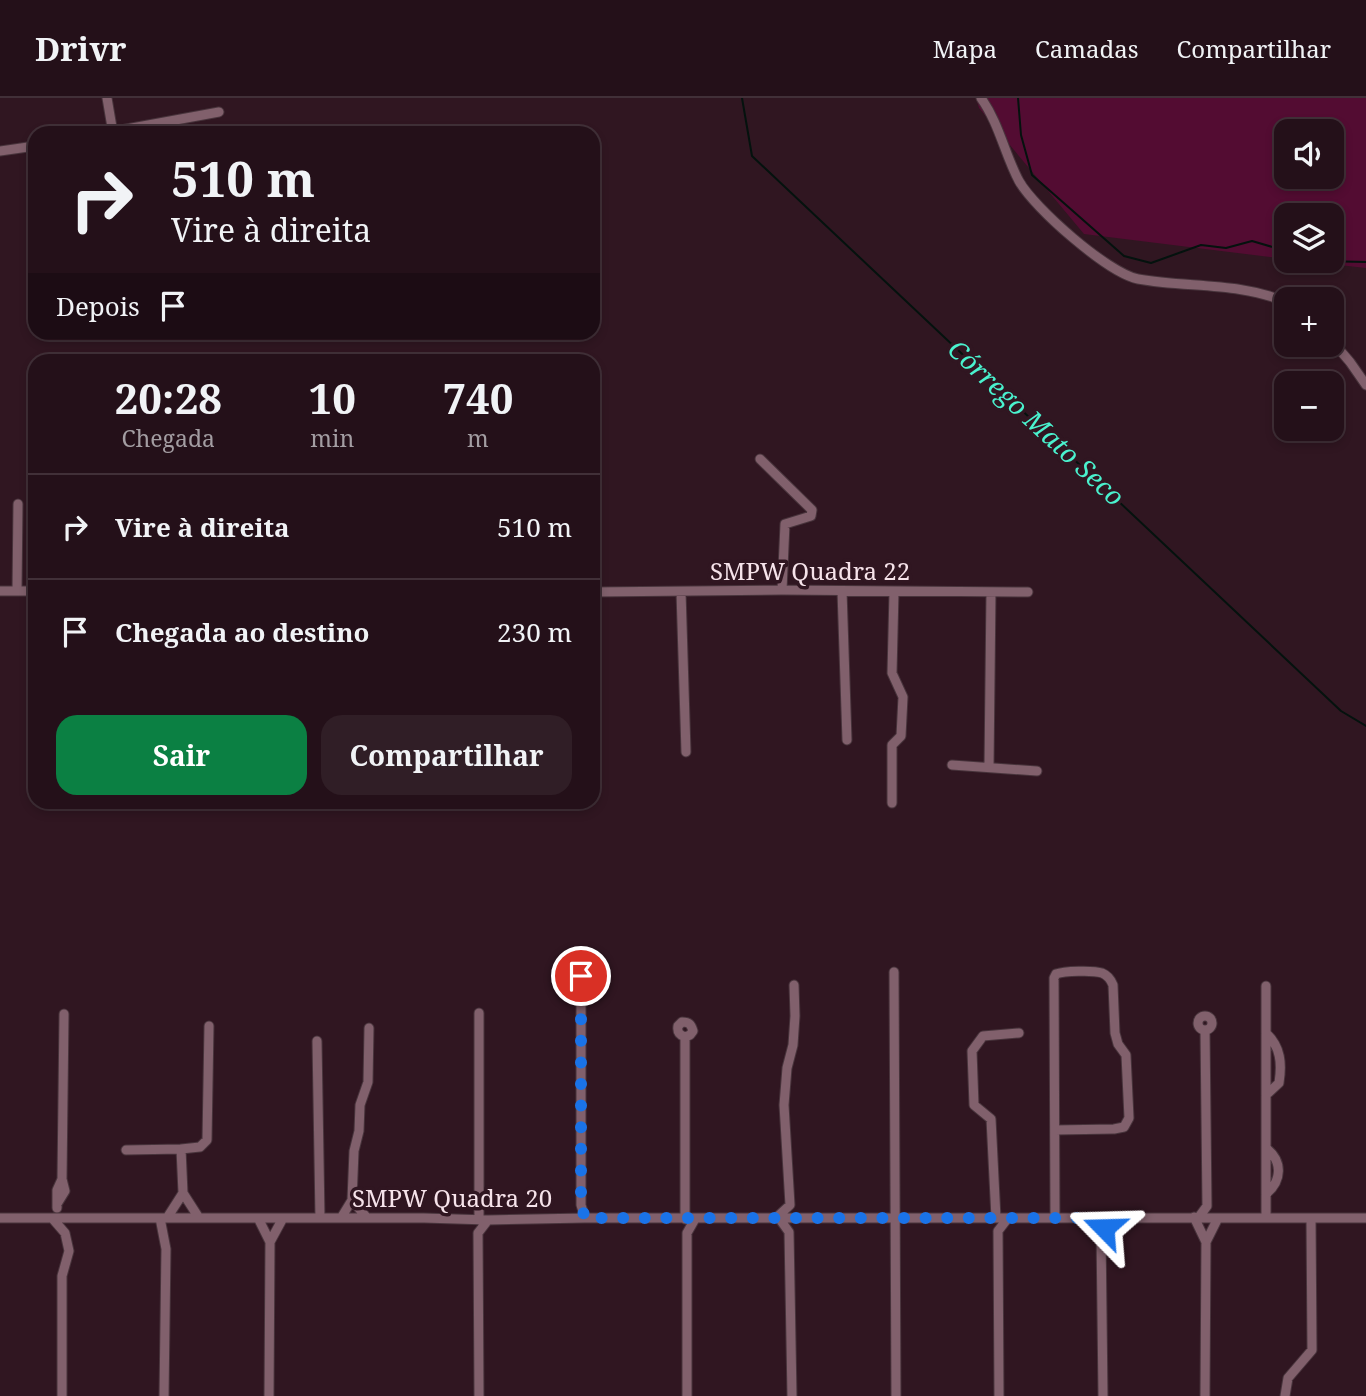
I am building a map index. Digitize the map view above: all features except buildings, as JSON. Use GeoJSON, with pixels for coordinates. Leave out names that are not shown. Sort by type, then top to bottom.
{"type":"FeatureCollection","features":[{"type":"Feature","properties":{"kind":"street"},"geometry":{"type":"LineString","coordinates":[[107,98],[112,126]]}},
{"type":"Feature","properties":{"kind":"street"},"geometry":{"type":"LineString","coordinates":[[981,98],[1026,193],[1104,262],[1136,279],[1246,290],[1274,297]]}},
{"type":"Feature","properties":{"kind":"street"},"geometry":{"type":"LineString","coordinates":[[143,126],[219,112]]}},
{"type":"Feature","properties":{"kind":"street"},"geometry":{"type":"LineString","coordinates":[[0,151],[28,147]]}},
{"type":"Feature","properties":{"kind":"street"},"geometry":{"type":"LineString","coordinates":[[1344,355],[1366,385]]}},
{"type":"Feature","properties":{"kind":"street"},"geometry":{"type":"LineString","coordinates":[[760,458],[812,510],[811,516],[785,524],[782,590]]}},
{"type":"Feature","properties":{"kind":"street"},"geometry":{"type":"LineString","coordinates":[[17,591],[18,504]]}},
{"type":"Feature","properties":{"kind":"street"},"geometry":{"type":"LineString","coordinates":[[0,591],[28,591]]}},
{"type":"Feature","properties":{"kind":"street","name":"SMPW Quadra 22"},"geometry":{"type":"LineString","coordinates":[[600,592],[1028,592]]}},
{"type":"Feature","properties":{"kind":"street"},"geometry":{"type":"LineString","coordinates":[[681,592],[686,752]]}},
{"type":"Feature","properties":{"kind":"street"},"geometry":{"type":"LineString","coordinates":[[842,592],[848,740]]}},
{"type":"Feature","properties":{"kind":"street"},"geometry":{"type":"LineString","coordinates":[[892,803],[892,745],[901,736],[903,698],[892,673],[894,592]]}},
{"type":"Feature","properties":{"kind":"street"},"geometry":{"type":"LineString","coordinates":[[989,766],[990,592]]}},
{"type":"Feature","properties":{"kind":"street"},"geometry":{"type":"LineString","coordinates":[[952,765],[1037,771]]}},
{"type":"Feature","properties":{"kind":"street"},"geometry":{"type":"LineString","coordinates":[[894,972],[895,1396]]}},
{"type":"Feature","properties":{"kind":"street"},"geometry":{"type":"LineString","coordinates":[[1055,1130],[1114,1129],[1124,1127],[1129,1118],[1126,1055],[1118,1044],[1115,1033],[1113,985],[1101,972],[1063,972],[1056,974],[1054,978],[1055,1218]]}},
{"type":"Feature","properties":{"kind":"street"},"geometry":{"type":"LineString","coordinates":[[581,976],[581,1205],[585,1218]]}},
{"type":"Feature","properties":{"kind":"street"},"geometry":{"type":"LineString","coordinates":[[789,1232],[800,1218],[790,1205],[784,1105],[796,1016],[794,985]]}},
{"type":"Feature","properties":{"kind":"street"},"geometry":{"type":"LineString","coordinates":[[1266,986],[1266,1218]]}},
{"type":"Feature","properties":{"kind":"street"},"geometry":{"type":"LineString","coordinates":[[479,1013],[483,1220],[478,1233],[479,1396]]}},
{"type":"Feature","properties":{"kind":"street"},"geometry":{"type":"LineString","coordinates":[[62,1396],[62,1276],[69,1251],[65,1233],[55,1218],[57,1190],[62,1179],[64,1014]]}},
{"type":"Feature","properties":{"kind":"street"},"geometry":{"type":"LineString","coordinates":[[126,1150],[200,1147],[207,1140],[209,1026]]}},
{"type":"Feature","properties":{"kind":"street"},"geometry":{"type":"LineString","coordinates":[[341,1218],[352,1200],[354,1151],[359,1132],[360,1105],[369,1082],[369,1028]]}},
{"type":"Feature","properties":{"kind":"street"},"geometry":{"type":"LineString","coordinates":[[1205,1396],[1206,1242],[1216,1217],[1207,1206],[1206,1030]]}},
{"type":"Feature","properties":{"kind":"street"},"geometry":{"type":"LineString","coordinates":[[999,1396],[998,1231],[993,1218],[990,1119],[974,1105],[972,1051],[983,1036],[1018,1033]]}},
{"type":"Feature","properties":{"kind":"street"},"geometry":{"type":"LineString","coordinates":[[1266,1033],[1280,1052],[1279,1083],[1266,1095]]}},
{"type":"Feature","properties":{"kind":"street"},"geometry":{"type":"LineString","coordinates":[[685,1037],[687,1396]]}},
{"type":"Feature","properties":{"kind":"street"},"geometry":{"type":"LineString","coordinates":[[317,1041],[320,1218]]}},
{"type":"Feature","properties":{"kind":"street"},"geometry":{"type":"LineString","coordinates":[[181,1149],[183,1193],[199,1218]]}},
{"type":"Feature","properties":{"kind":"street"},"geometry":{"type":"LineString","coordinates":[[164,1396],[164,1218],[183,1193]]}},
{"type":"Feature","properties":{"kind":"street"},"geometry":{"type":"LineString","coordinates":[[352,1200],[367,1218]]}},
{"type":"Feature","properties":{"kind":"street"},"geometry":{"type":"LineString","coordinates":[[572,1218],[581,1205]]}},
{"type":"Feature","properties":{"kind":"street"},"geometry":{"type":"LineString","coordinates":[[790,1205],[778,1218],[789,1232],[792,1396]]}},
{"type":"Feature","properties":{"kind":"street"},"geometry":{"type":"LineString","coordinates":[[1206,1242],[1197,1217],[1207,1206]]}},
{"type":"Feature","properties":{"kind":"street","name":"SMPW Quadra 20"},"geometry":{"type":"LineString","coordinates":[[0,1218],[1366,1218]]}},
{"type":"Feature","properties":{"kind":"street"},"geometry":{"type":"LineString","coordinates":[[258,1218],[270,1242],[269,1396]]}},
{"type":"Feature","properties":{"kind":"street"},"geometry":{"type":"LineString","coordinates":[[270,1242],[283,1218]]}},
{"type":"Feature","properties":{"kind":"street"},"geometry":{"type":"LineString","coordinates":[[998,1231],[1008,1218]]}},
{"type":"Feature","properties":{"kind":"street"},"geometry":{"type":"LineString","coordinates":[[1093,1218],[1101,1232],[1103,1396]]}},
{"type":"Feature","properties":{"kind":"street"},"geometry":{"type":"LineString","coordinates":[[1101,1232],[1112,1218]]}},
{"type":"Feature","properties":{"kind":"street"},"geometry":{"type":"LineString","coordinates":[[685,1219],[687,1233]]}},
{"type":"Feature","properties":{"kind":"street"},"geometry":{"type":"LineString","coordinates":[[1285,1396],[1288,1378],[1312,1350],[1311,1219]]}},
{"type":"Feature","properties":{"kind":"street"},"geometry":{"type":"LineString","coordinates":[[462,1220],[478,1233]]}},
{"type":"Feature","properties":{"kind":"street"},"geometry":{"type":"LineString","coordinates":[[1200,1229],[1212,1229]]}},
{"type":"Feature","properties":{"kind":"shaded area"},"geometry":{"type":"Polygon","coordinates":[[[976,98],[1366,98],[1366,268],[1344,266],[1344,203],[1274,203],[1274,258],[1084,234],[979,108],[976,98]]]}},
{"type":"Feature","properties":{"kind":"waterway","name":"Córrego Mato Seco"},"geometry":{"type":"LineString","coordinates":[[742,98],[752,156],[1341,711],[1366,726]]}},
{"type":"Feature","properties":{"kind":"waterway"},"geometry":{"type":"LineString","coordinates":[[1018,98],[1021,135],[1032,175],[1124,256],[1151,263],[1201,245],[1226,248],[1252,241],[1274,247]]}},
{"type":"Feature","properties":{"kind":"waterway"},"geometry":{"type":"LineString","coordinates":[[1344,262],[1366,262]]}},
{"type":"Feature","properties":{"kind":"route"},"geometry":{"type":"LineString","coordinates":[[581,976],[581,1205],[585,1218],[1093,1218],[1101,1232],[1104,1228]]}}]}
